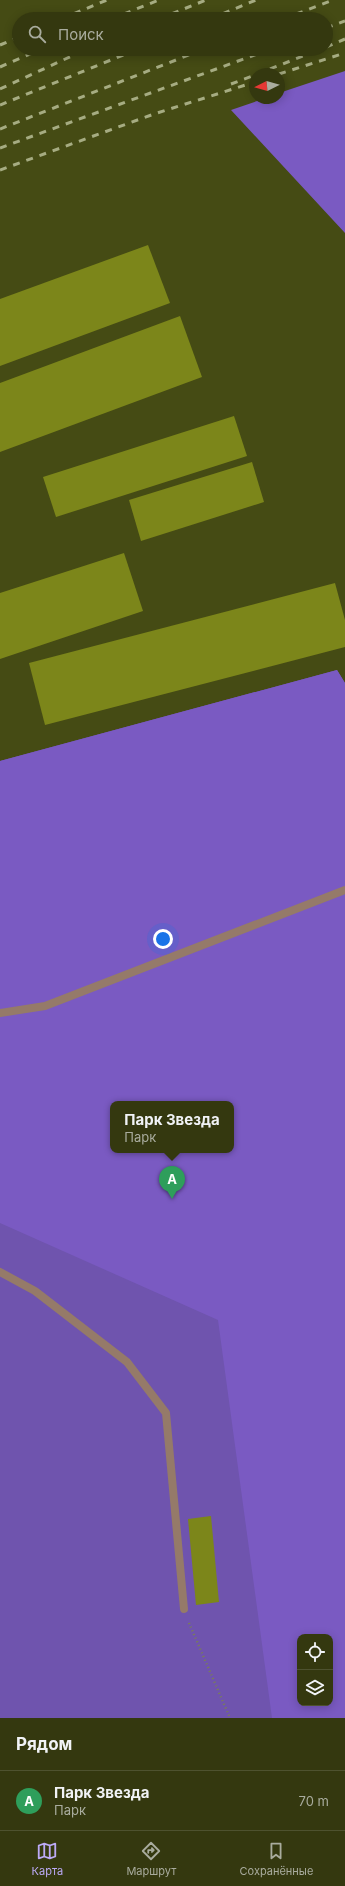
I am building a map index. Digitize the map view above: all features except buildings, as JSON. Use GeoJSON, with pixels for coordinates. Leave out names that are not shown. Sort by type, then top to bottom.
{"type":"FeatureCollection","features":[{"type":"Feature","properties":{"kind":"lane"},"geometry":{"type":"LineString","coordinates":[[0,1012],[45,1006],[345,890]]}},
{"type":"Feature","properties":{"kind":"lane"},"geometry":{"type":"LineString","coordinates":[[0,1272],[35,1291],[127,1362],[166,1413],[184,1609]]}},
{"type":"Feature","properties":{"kind":"path"},"geometry":{"type":"LineString","coordinates":[[184,1609],[230,1718]]}},
{"type":"Feature","properties":{"kind":"shaded area"},"geometry":{"type":"Polygon","coordinates":[[[345,71],[345,233],[231,110],[249,104],[285,104],[285,91],[345,71]]]}},
{"type":"Feature","properties":{"kind":"shaded area"},"geometry":{"type":"Polygon","coordinates":[[[337,670],[345,683],[345,1718],[0,1718],[0,761],[337,670]]]}},
{"type":"Feature","properties":{"kind":"shaded area"},"geometry":{"type":"Polygon","coordinates":[[[337,670],[345,683],[345,1718],[272,1718],[218,1320],[0,1223],[0,761],[337,670]]]}},
{"type":"Feature","properties":{"kind":"railway"},"geometry":{"type":"LineString","coordinates":[[78,12],[107,0]]}},
{"type":"Feature","properties":{"kind":"railway"},"geometry":{"type":"LineString","coordinates":[[129,12],[159,0]]}},
{"type":"Feature","properties":{"kind":"railway"},"geometry":{"type":"LineString","coordinates":[[176,12],[206,0]]}},
{"type":"Feature","properties":{"kind":"railway"},"geometry":{"type":"LineString","coordinates":[[227,12],[256,0]]}},
{"type":"Feature","properties":{"kind":"railway"},"geometry":{"type":"LineString","coordinates":[[301,12],[333,0]]}},
{"type":"Feature","properties":{"kind":"railway"},"geometry":{"type":"LineString","coordinates":[[333,25],[345,21]]}},
{"type":"Feature","properties":{"kind":"railway"},"geometry":{"type":"LineString","coordinates":[[333,44],[345,39]]}},
{"type":"Feature","properties":{"kind":"railway"},"geometry":{"type":"LineString","coordinates":[[0,45],[12,40]]}},
{"type":"Feature","properties":{"kind":"railway"},"geometry":{"type":"LineString","coordinates":[[285,72],[345,53]]}},
{"type":"Feature","properties":{"kind":"railway"},"geometry":{"type":"LineString","coordinates":[[0,67],[26,56]]}},
{"type":"Feature","properties":{"kind":"railway"},"geometry":{"type":"LineString","coordinates":[[0,89],[72,56]]}},
{"type":"Feature","properties":{"kind":"railway"},"geometry":{"type":"LineString","coordinates":[[0,105],[121,56]]}},
{"type":"Feature","properties":{"kind":"railway"},"geometry":{"type":"LineString","coordinates":[[0,129],[186,56]]}},
{"type":"Feature","properties":{"kind":"railway"},"geometry":{"type":"LineString","coordinates":[[0,148],[252,56]]}},
{"type":"Feature","properties":{"kind":"railway"},"geometry":{"type":"LineString","coordinates":[[272,68],[303,56]]}},
{"type":"Feature","properties":{"kind":"railway"},"geometry":{"type":"LineString","coordinates":[[231,84],[249,77]]}},
{"type":"Feature","properties":{"kind":"railway"},"geometry":{"type":"LineString","coordinates":[[0,170],[154,114],[249,84]]}},
{"type":"Feature","properties":{"kind":"place","name":"Парк Звезда"},"geometry":{"type":"Point","coordinates":[172,1199]}}]}
